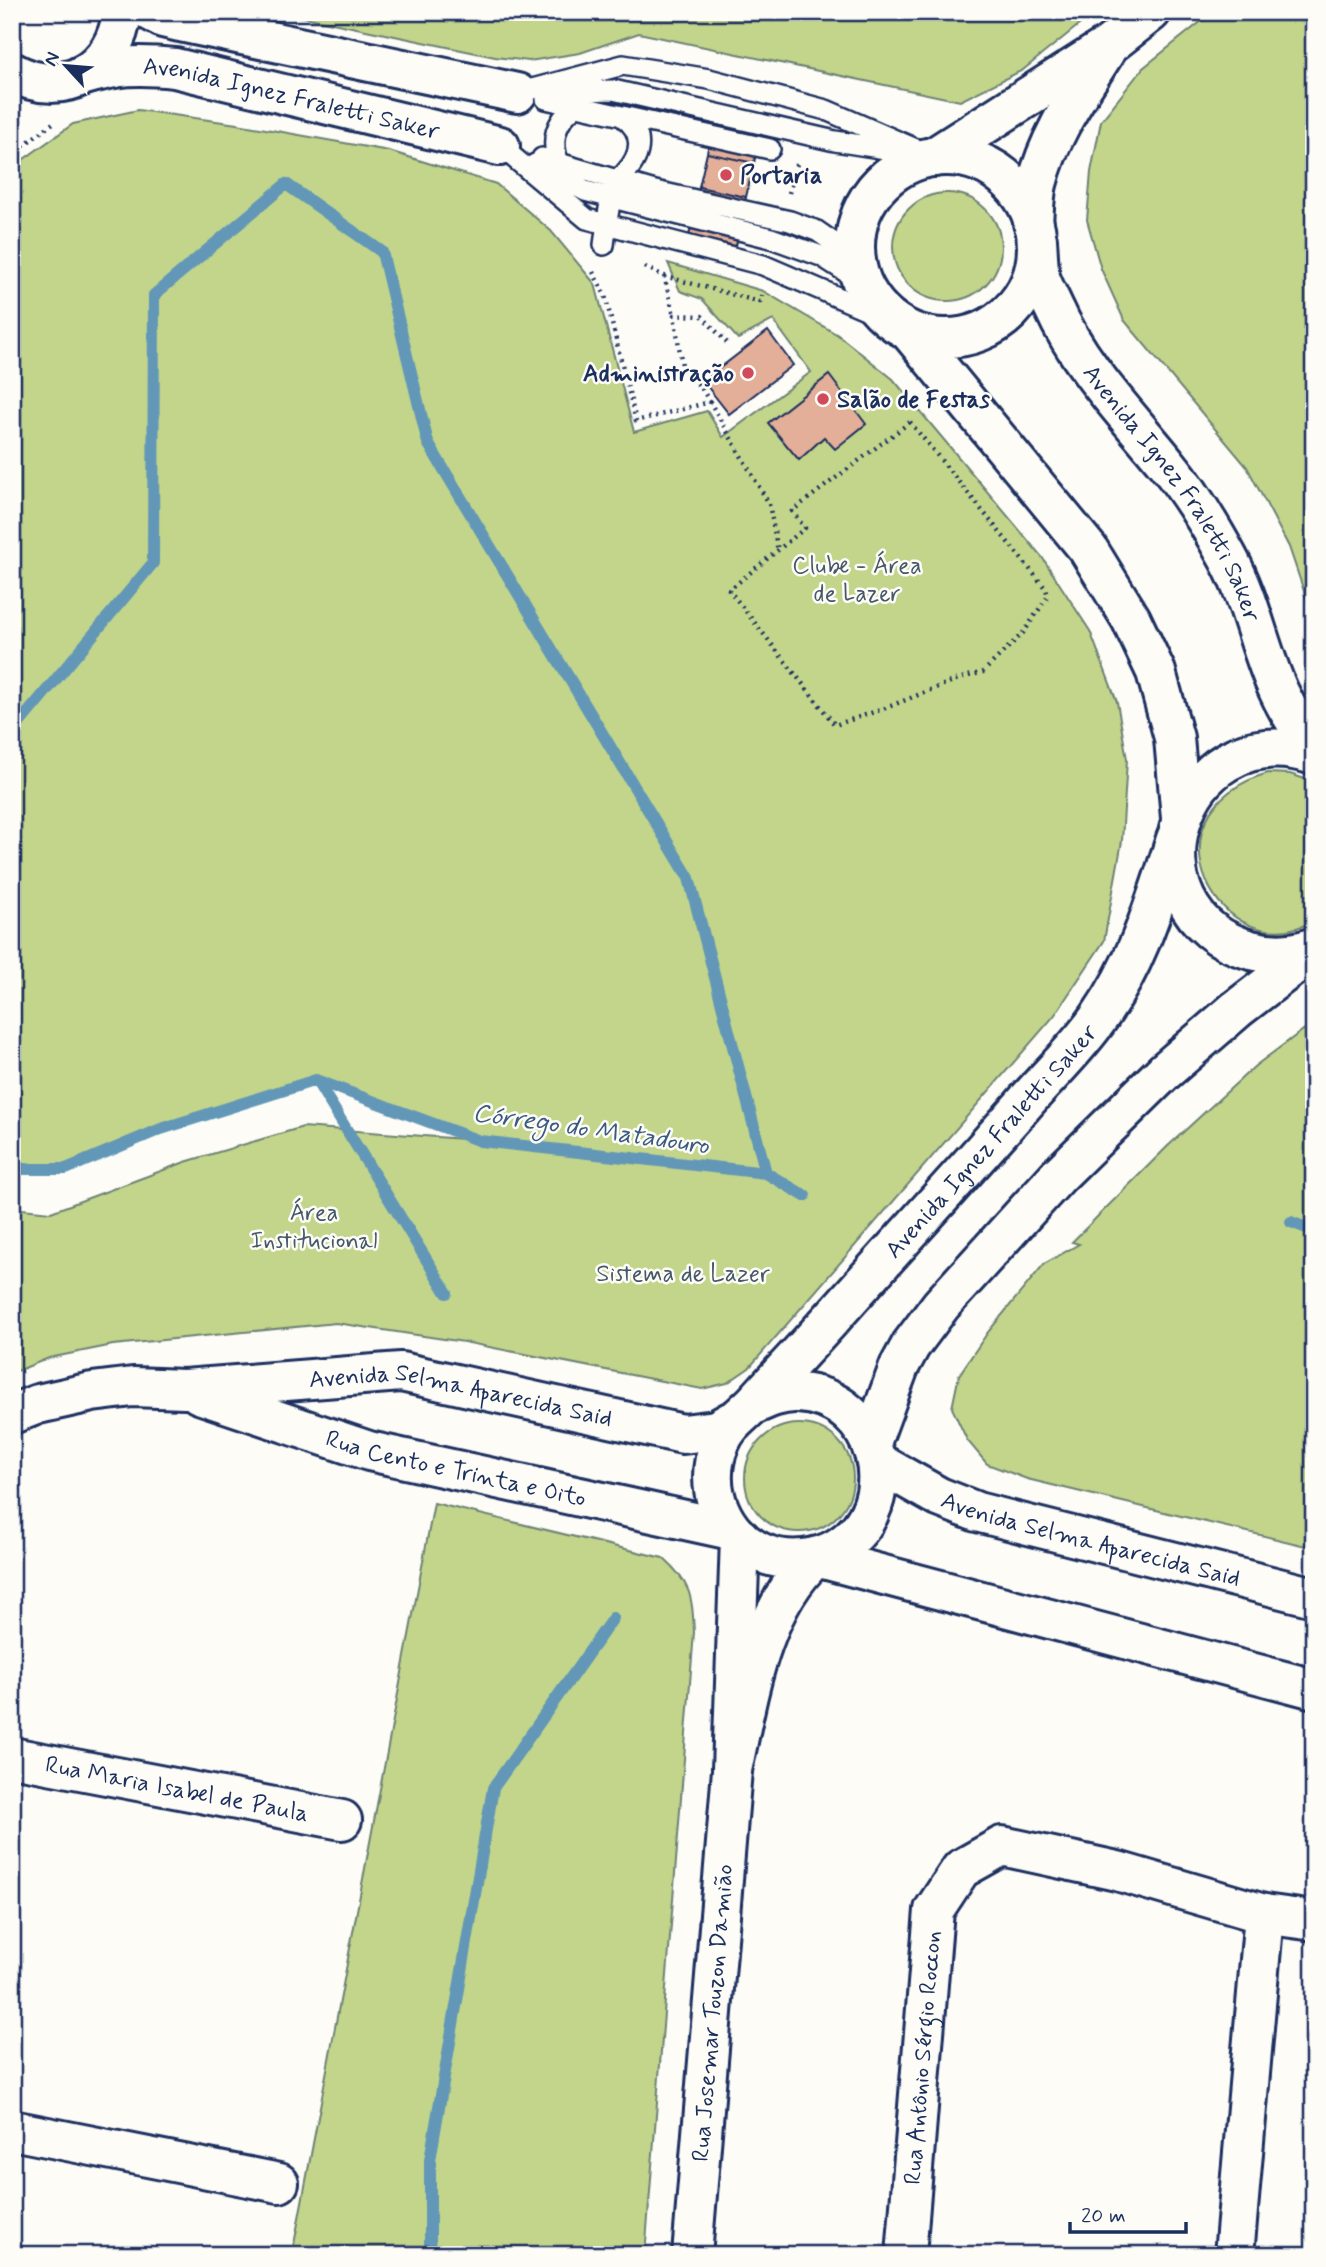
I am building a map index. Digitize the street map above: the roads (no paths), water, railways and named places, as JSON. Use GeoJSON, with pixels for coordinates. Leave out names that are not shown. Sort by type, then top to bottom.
{"type":"FeatureCollection","features":[{"type":"Feature","properties":{"kind":"street"},"geometry":{"type":"LineString","coordinates":[[12,108],[37,93],[67,93],[98,66],[111,50],[120,30],[122,12]]}},
{"type":"Feature","properties":{"kind":"street","name":"Avenida Ignez Fraletti Saker"},"geometry":{"type":"LineString","coordinates":[[152,12],[180,22],[517,93]]}},
{"type":"Feature","properties":{"kind":"street"},"geometry":{"type":"LineString","coordinates":[[934,156],[1110,45],[1150,12]]}},
{"type":"Feature","properties":{"kind":"street"},"geometry":{"type":"LineString","coordinates":[[1035,231],[1037,187],[1047,153],[1062,121],[1110,45]]}},
{"type":"Feature","properties":{"kind":"street","name":"Avenida Ignez Fraletti Saker"},"geometry":{"type":"LineString","coordinates":[[67,93],[116,66],[175,68],[500,146]]}},
{"type":"Feature","properties":{"kind":"street"},"geometry":{"type":"LineString","coordinates":[[12,72],[67,93]]}},
{"type":"Feature","properties":{"kind":"street","name":"Avenida Ignez Fraletti Saker"},"geometry":{"type":"LineString","coordinates":[[1314,744],[1299,729],[1275,686],[1230,561],[1203,514],[1169,466],[1095,378],[1062,326],[1040,278],[1035,231],[1022,198],[1003,176],[987,165],[968,159],[934,156],[901,168],[885,179],[862,212],[856,231],[860,274],[876,306],[900,325],[1087,549],[1131,619],[1156,672],[1174,738],[1178,828],[1175,861],[1189,904],[1203,922],[1220,937],[1240,947],[1262,953],[1284,954],[1314,949]]}},
{"type":"Feature","properties":{"kind":"street","name":"Avenida Ignez Fraletti Saker"},"geometry":{"type":"LineString","coordinates":[[900,325],[930,337],[952,338],[974,334],[994,324],[1012,310],[1025,292],[1032,276],[1035,231]]}},
{"type":"Feature","properties":{"kind":"street","name":"Avenida Ignez Fraletti Saker"},"geometry":{"type":"LineString","coordinates":[[741,1414],[985,1149],[1100,1017],[1145,934],[1178,828],[1190,797],[1203,780],[1237,757],[1257,751],[1278,748],[1314,755]]}},
{"type":"Feature","properties":{"kind":"street","name":"Avenida Ignez Fraletti Saker"},"geometry":{"type":"LineString","coordinates":[[874,1452],[899,1367],[911,1345],[941,1304],[1058,1176],[1164,1072],[1237,1009],[1314,949]]}},
{"type":"Feature","properties":{"kind":"street","name":"Avenida Selma Aparecida Said"},"geometry":{"type":"LineString","coordinates":[[184,1389],[401,1372],[684,1434],[716,1430],[741,1414]]}},
{"type":"Feature","properties":{"kind":"street"},"geometry":{"type":"LineString","coordinates":[[12,1413],[38,1404],[92,1392],[133,1387],[184,1389]]}},
{"type":"Feature","properties":{"kind":"street","name":"Rua Cento e Trinta e Oito"},"geometry":{"type":"LineString","coordinates":[[184,1389],[369,1451],[735,1534]]}},
{"type":"Feature","properties":{"kind":"street"},"geometry":{"type":"LineString","coordinates":[[796,1393],[820,1396],[841,1407],[859,1423],[874,1452],[877,1490],[870,1513],[857,1533],[838,1548],[816,1557],[793,1560],[770,1556],[748,1546],[735,1534],[719,1510],[712,1487],[713,1464],[720,1441],[741,1414],[772,1396],[796,1393]]}},
{"type":"Feature","properties":{"kind":"street","name":"Avenida Selma Aparecida Said"},"geometry":{"type":"LineString","coordinates":[[874,1452],[939,1497],[977,1512],[1314,1597]]}},
{"type":"Feature","properties":{"kind":"street"},"geometry":{"type":"LineString","coordinates":[[870,1513],[877,1550],[910,1583]]}},
{"type":"Feature","properties":{"kind":"street","name":"Rua Josemar Touzon Damião"},"geometry":{"type":"LineString","coordinates":[[692,2255],[732,1770],[735,1534]]}},
{"type":"Feature","properties":{"kind":"street"},"geometry":{"type":"LineString","coordinates":[[816,1557],[1314,1689]]}},
{"type":"Feature","properties":{"kind":"street","name":"Rua Josemar Touzon Damião"},"geometry":{"type":"LineString","coordinates":[[732,1770],[753,1675],[767,1633],[798,1574],[816,1557]]}},
{"type":"Feature","properties":{"kind":"street","name":"Rua Maria Isabel de Paula"},"geometry":{"type":"LineString","coordinates":[[12,1757],[342,1820]]}},
{"type":"Feature","properties":{"kind":"street","name":"Rua Antônio Sérgio Roccon"},"geometry":{"type":"LineString","coordinates":[[906,2255],[934,1910],[961,1869],[1002,1846],[1116,1871],[1264,1914]]}},
{"type":"Feature","properties":{"kind":"street"},"geometry":{"type":"LineString","coordinates":[[1234,2255],[1264,1914],[1314,1921]]}},
{"type":"Feature","properties":{"kind":"street"},"geometry":{"type":"LineString","coordinates":[[12,2130],[279,2183]]}},
{"type":"Feature","properties":{"kind":"lane","name":"Avenida Ignez Fraletti Saker"},"geometry":{"type":"LineString","coordinates":[[517,93],[624,65],[709,79],[826,110],[934,156]]}},
{"type":"Feature","properties":{"kind":"lane","name":"Avenida Ignez Fraletti Saker"},"geometry":{"type":"LineString","coordinates":[[517,93],[613,90],[835,141],[934,156]]}},
{"type":"Feature","properties":{"kind":"lane","name":"Avenida Ignez Fraletti Saker"},"geometry":{"type":"LineString","coordinates":[[517,93],[770,149]]}},
{"type":"Feature","properties":{"kind":"lane"},"geometry":{"type":"LineString","coordinates":[[559,163],[553,149],[553,138],[566,113],[576,106]]}},
{"type":"Feature","properties":{"kind":"lane"},"geometry":{"type":"LineString","coordinates":[[607,224],[614,189],[636,158],[638,147],[639,136],[635,125],[623,117]]}},
{"type":"Feature","properties":{"kind":"lane","name":"Avenida Ignez Fraletti Saker"},"geometry":{"type":"LineString","coordinates":[[500,146],[559,163],[614,189],[774,239],[821,256],[846,272],[860,274]]}},
{"type":"Feature","properties":{"kind":"lane","name":"Avenida Ignez Fraletti Saker"},"geometry":{"type":"LineString","coordinates":[[500,146],[585,191],[655,191],[790,221],[825,235],[860,274]]}},
{"type":"Feature","properties":{"kind":"lane","name":"Avenida Ignez Fraletti Saker"},"geometry":{"type":"LineString","coordinates":[[500,146],[587,219],[763,265],[900,325]]}},
{"type":"Feature","properties":{"kind":"waterway"},"geometry":{"type":"LineString","coordinates":[[12,732],[153,563],[154,295],[286,184],[382,252],[428,443],[689,878],[766,1173]]}},
{"type":"Feature","properties":{"kind":"waterway"},"geometry":{"type":"LineString","coordinates":[[316,1080],[447,1293]]}},
{"type":"Feature","properties":{"kind":"waterway","name":"Córrego do Matadouro"},"geometry":{"type":"LineString","coordinates":[[12,1169],[66,1169],[161,1129],[316,1080],[480,1141],[766,1173],[805,1196]]}},
{"type":"Feature","properties":{"kind":"waterway","name":"Córrego do Matadouro"},"geometry":{"type":"LineString","coordinates":[[1291,1222],[1314,1231]]}},
{"type":"Feature","properties":{"kind":"waterway"},"geometry":{"type":"LineString","coordinates":[[430,2255],[430,2160],[493,1788],[613,1618]]}},
{"type":"Feature","properties":{"kind":"place","name":"Portaria"},"geometry":{"type":"Point","coordinates":[726,175]}},
{"type":"Feature","properties":{"kind":"place","name":"Administração"},"geometry":{"type":"Point","coordinates":[748,373]}},
{"type":"Feature","properties":{"kind":"place","name":"Salão de Festas"},"geometry":{"type":"Point","coordinates":[823,399]}},
{"type":"Feature","properties":{"kind":"park label","name":"Clube - Área de Lazer"},"geometry":{"type":"Point","coordinates":[857,579]}},
{"type":"Feature","properties":{"kind":"park label","name":"Área Institucional"},"geometry":{"type":"Point","coordinates":[314,1226]}},
{"type":"Feature","properties":{"kind":"park label","name":"Sistema de Lazer"},"geometry":{"type":"Point","coordinates":[683,1273]}}]}
